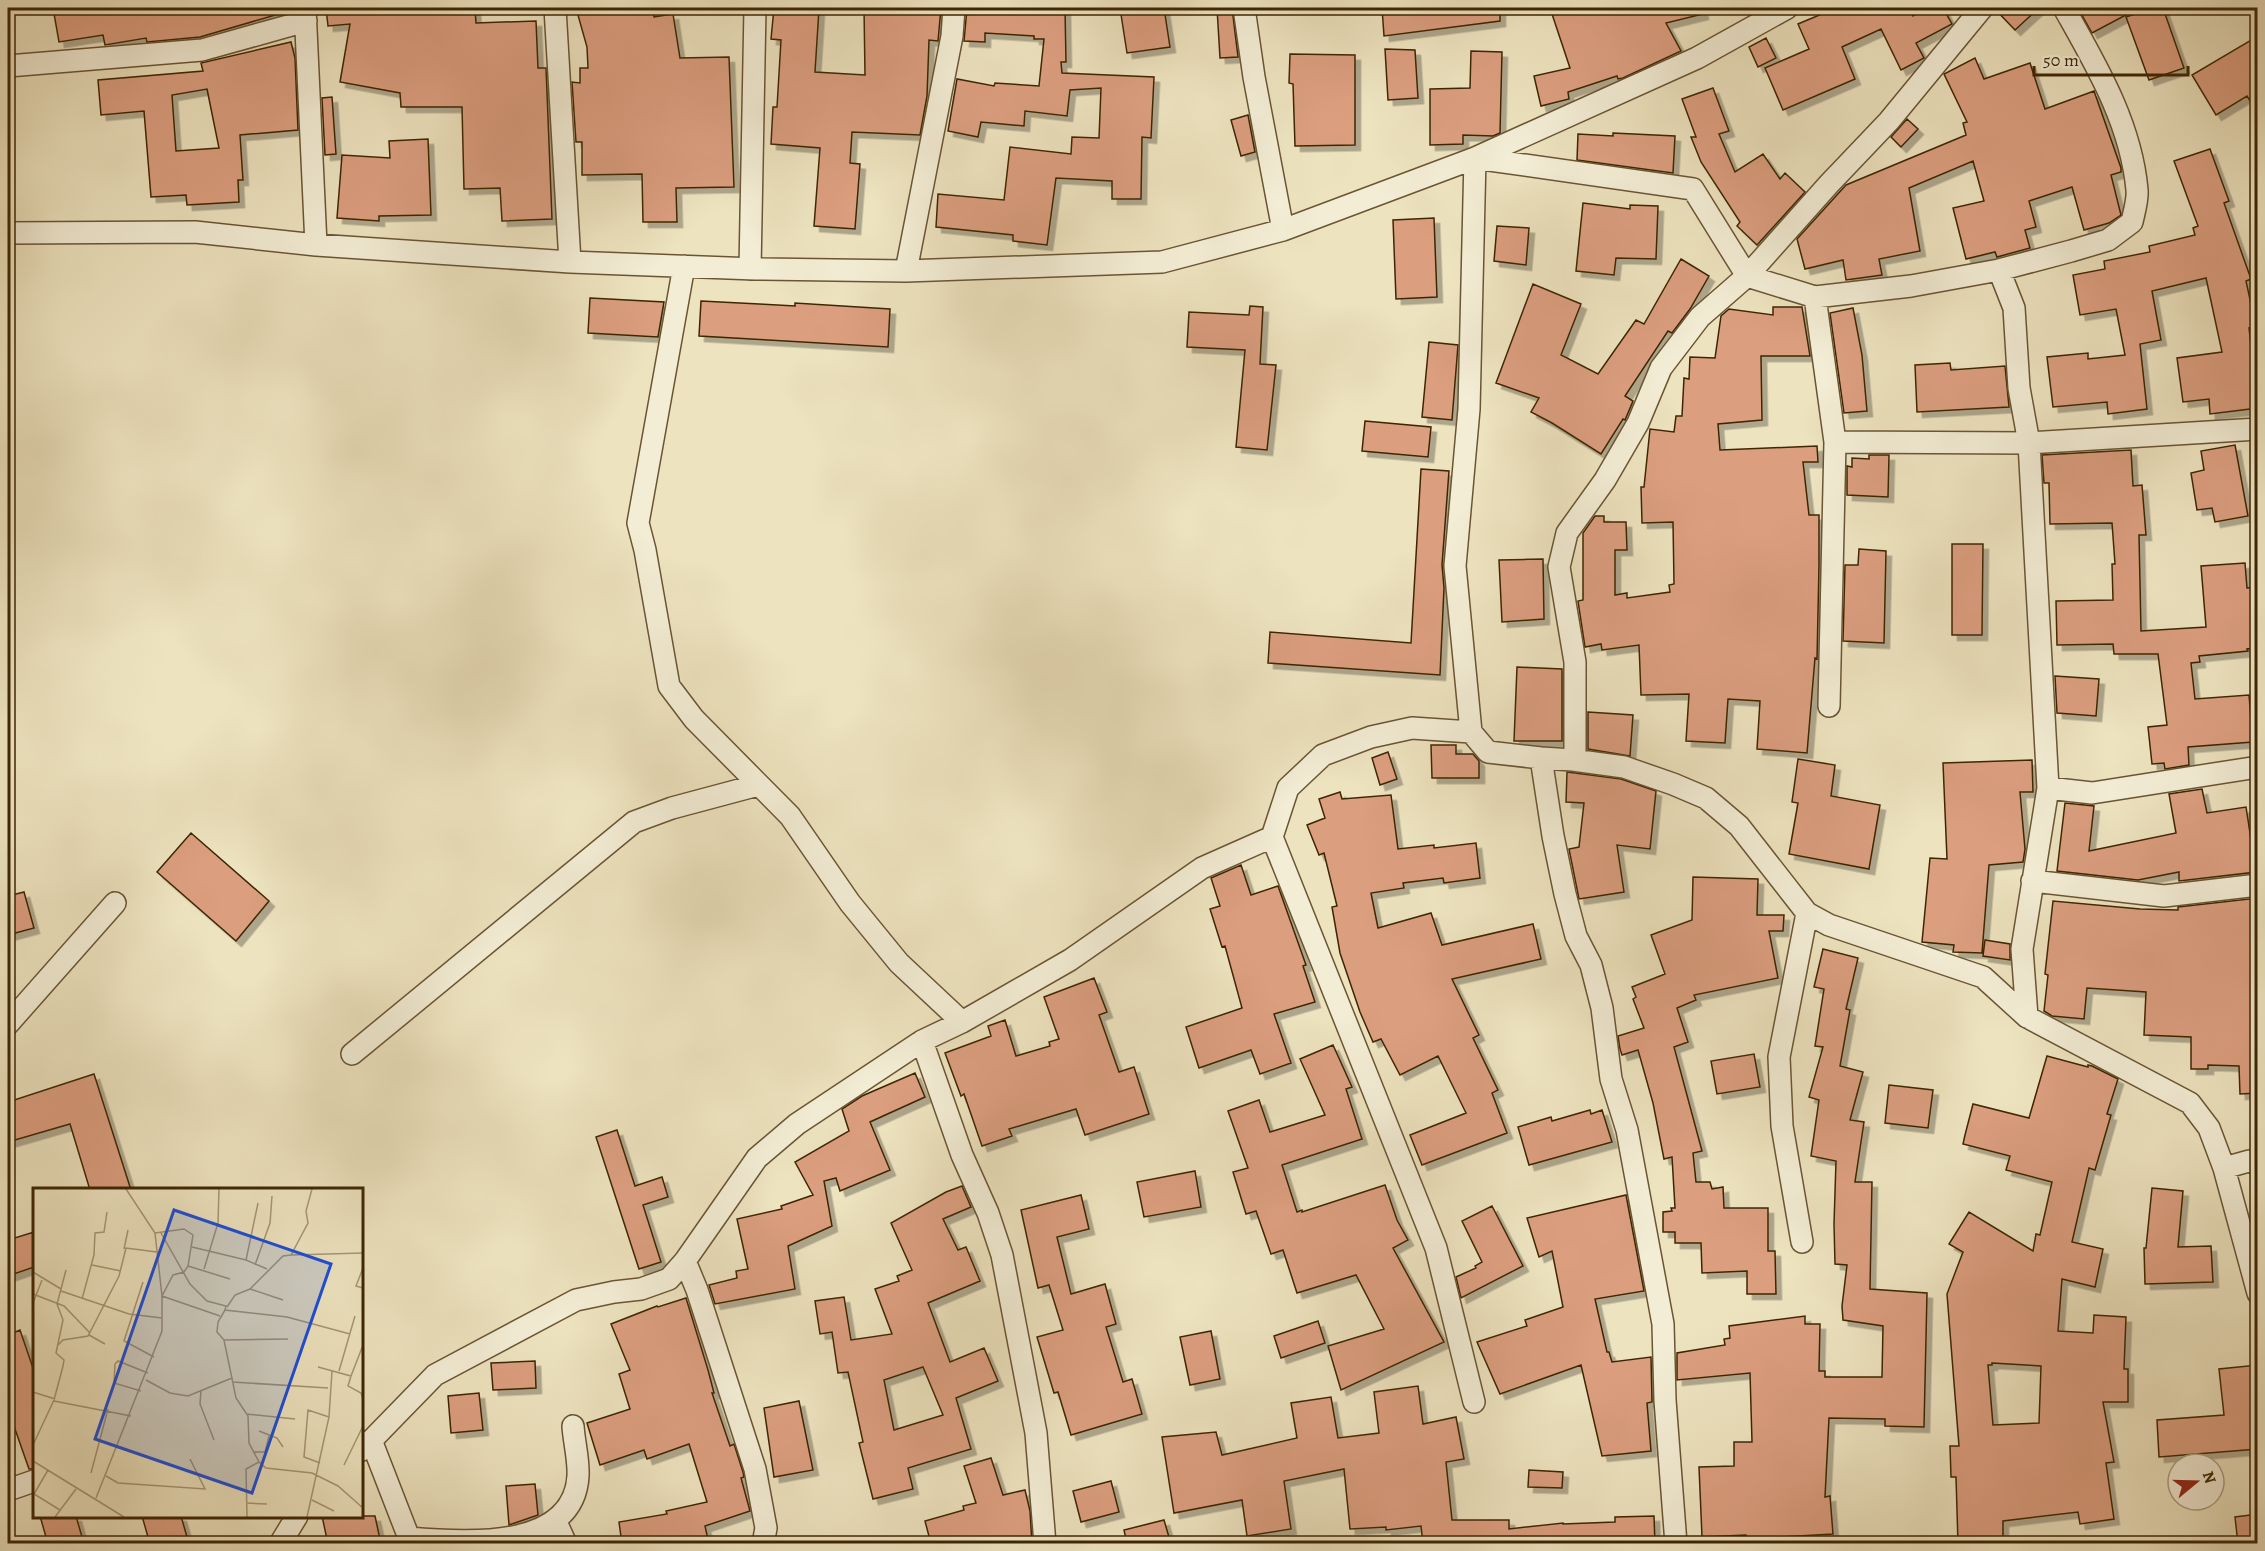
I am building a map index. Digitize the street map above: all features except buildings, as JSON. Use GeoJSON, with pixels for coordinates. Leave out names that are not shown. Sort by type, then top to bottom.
{"type":"FeatureCollection","features":[{"type":"Feature","properties":{"kind":"street"},"geometry":{"type":"LineString","coordinates":[[555,8],[570,262]]}},
{"type":"Feature","properties":{"kind":"street"},"geometry":{"type":"LineString","coordinates":[[750,269],[755,8]]}},
{"type":"Feature","properties":{"kind":"street"},"geometry":{"type":"LineString","coordinates":[[906,272],[952,36],[954,8]]}},
{"type":"Feature","properties":{"kind":"street"},"geometry":{"type":"LineString","coordinates":[[1244,8],[1256,89],[1283,230]]}},
{"type":"Feature","properties":{"kind":"street"},"geometry":{"type":"LineString","coordinates":[[8,233],[195,232],[316,245],[570,262],[750,269],[906,272],[1162,262],[1283,230],[1475,158],[1697,58],[1787,8]]}},
{"type":"Feature","properties":{"kind":"street"},"geometry":{"type":"LineString","coordinates":[[1573,760],[1575,662],[1559,567],[1567,533],[1605,480],[1638,423],[1661,368],[1700,317],[1747,276],[1829,183],[1889,121],[1982,8]]}},
{"type":"Feature","properties":{"kind":"street"},"geometry":{"type":"LineString","coordinates":[[1475,158],[1693,189],[1747,276],[1815,297],[1911,286],[1999,270],[2108,240],[2132,222],[2137,192],[2128,144],[2108,87],[2064,8]]}},
{"type":"Feature","properties":{"kind":"street"},"geometry":{"type":"LineString","coordinates":[[8,66],[202,50],[306,14],[316,245]]}},
{"type":"Feature","properties":{"kind":"street"},"geometry":{"type":"LineString","coordinates":[[1475,158],[1469,408],[1455,566],[1471,732],[1488,752],[1624,767],[1706,798],[1739,826],[1807,913],[1830,925],[1983,977],[2027,1017],[2190,1103],[2209,1128],[2224,1168],[2258,1293]]}},
{"type":"Feature","properties":{"kind":"street"},"geometry":{"type":"LineString","coordinates":[[684,266],[638,524],[645,550],[669,686],[694,719],[790,816],[850,903],[899,963],[962,1022]]}},
{"type":"Feature","properties":{"kind":"street"},"geometry":{"type":"LineString","coordinates":[[1999,270],[2014,308],[2019,387],[2029,443],[2048,788],[2022,949],[2027,1017]]}},
{"type":"Feature","properties":{"kind":"street"},"geometry":{"type":"LineString","coordinates":[[1815,297],[1835,442],[1829,706]]}},
{"type":"Feature","properties":{"kind":"street"},"geometry":{"type":"LineString","coordinates":[[1835,442],[2029,443],[2258,429]]}},
{"type":"Feature","properties":{"kind":"street"},"geometry":{"type":"LineString","coordinates":[[1471,732],[1412,728],[1371,737],[1323,755],[1288,789],[1272,837],[1436,1248],[1474,1401]]}},
{"type":"Feature","properties":{"kind":"street"},"geometry":{"type":"LineString","coordinates":[[1541,758],[1565,894],[1576,936],[1591,966],[1602,1008],[1611,1079],[1627,1130],[1663,1324],[1665,1400],[1676,1544]]}},
{"type":"Feature","properties":{"kind":"street"},"geometry":{"type":"LineString","coordinates":[[2048,788],[2092,794],[2258,767]]}},
{"type":"Feature","properties":{"kind":"street"},"geometry":{"type":"LineString","coordinates":[[352,1053],[634,822],[672,808],[758,785]]}},
{"type":"Feature","properties":{"kind":"street"},"geometry":{"type":"LineString","coordinates":[[573,1425],[578,1477],[571,1505],[557,1524],[531,1537],[466,1543],[407,1541],[366,1445],[435,1375],[576,1300],[641,1289],[669,1279],[685,1261],[757,1158],[797,1124],[922,1041],[962,1022],[1070,960],[1203,868],[1272,837]]}},
{"type":"Feature","properties":{"kind":"street"},"geometry":{"type":"LineString","coordinates":[[2032,881],[2164,896],[2258,885]]}},
{"type":"Feature","properties":{"kind":"street"},"geometry":{"type":"LineString","coordinates":[[8,1024],[115,903]]}},
{"type":"Feature","properties":{"kind":"street"},"geometry":{"type":"LineString","coordinates":[[1802,1242],[1782,1126],[1779,1057],[1807,913]]}},
{"type":"Feature","properties":{"kind":"street"},"geometry":{"type":"LineString","coordinates":[[922,1041],[962,1155],[988,1213],[1002,1255],[1036,1433],[1045,1544]]}},
{"type":"Feature","properties":{"kind":"street"},"geometry":{"type":"LineString","coordinates":[[2224,1168],[2249,1161],[2258,1164]]}},
{"type":"Feature","properties":{"kind":"street"},"geometry":{"type":"LineString","coordinates":[[685,1261],[697,1290],[755,1469],[768,1538]]}},
{"type":"Feature","properties":{"kind":"street"},"geometry":{"type":"LineString","coordinates":[[8,1490],[33,1481]]}},
{"type":"Feature","properties":{"kind":"street"},"geometry":{"type":"LineString","coordinates":[[280,1544],[296,1518]]}},
{"type":"Feature","properties":{"kind":"street"},"geometry":{"type":"LineString","coordinates":[[557,1524],[566,1544]]}}]}
